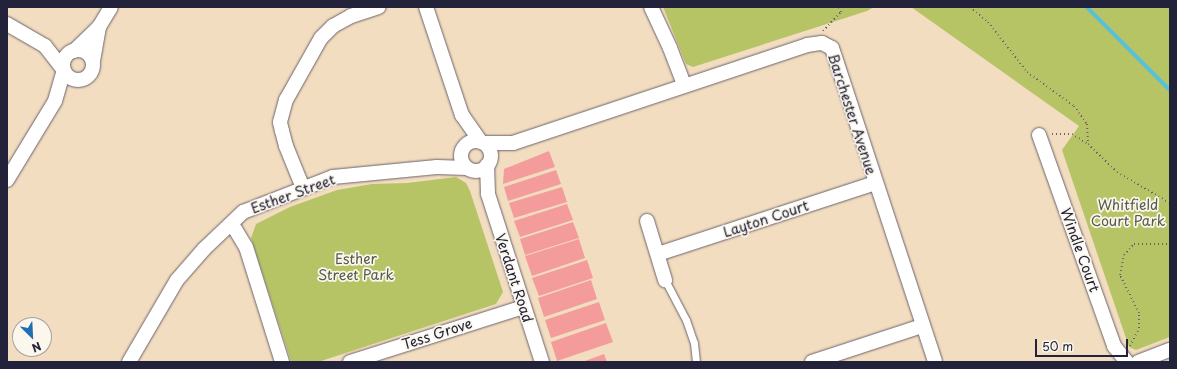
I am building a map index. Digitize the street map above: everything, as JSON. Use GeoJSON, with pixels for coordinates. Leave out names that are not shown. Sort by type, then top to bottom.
{"type":"FeatureCollection","features":[{"type":"Feature","properties":{"kind":"street"},"geometry":{"type":"LineString","coordinates":[[7,180],[55,101],[64,70],[65,57],[99,27],[111,7]]}},
{"type":"Feature","properties":{"kind":"street"},"geometry":{"type":"LineString","coordinates":[[303,188],[286,146],[280,122],[286,100],[321,38],[333,26],[351,16],[379,7]]}},
{"type":"Feature","properties":{"kind":"street"},"geometry":{"type":"LineString","coordinates":[[426,7],[462,115],[490,152],[488,163],[479,170],[468,169],[462,161],[462,115]]}},
{"type":"Feature","properties":{"kind":"street"},"geometry":{"type":"LineString","coordinates":[[651,7],[670,48],[684,85]]}},
{"type":"Feature","properties":{"kind":"street"},"geometry":{"type":"LineString","coordinates":[[7,24],[45,46],[87,52],[93,61]]}},
{"type":"Feature","properties":{"kind":"street"},"geometry":{"type":"LineString","coordinates":[[55,101],[92,72],[99,27]]}},
{"type":"Feature","properties":{"kind":"street","name":"Barchester Avenue"},"geometry":{"type":"LineString","coordinates":[[482,143],[513,143],[807,45],[819,43],[832,48],[875,183],[935,362]]}},
{"type":"Feature","properties":{"kind":"street"},"geometry":{"type":"LineString","coordinates":[[45,46],[67,76],[73,80],[85,79]]}},
{"type":"Feature","properties":{"kind":"street","name":"Windle Court"},"geometry":{"type":"LineString","coordinates":[[1039,135],[1114,346],[1125,359]]}},
{"type":"Feature","properties":{"kind":"street"},"geometry":{"type":"LineString","coordinates":[[462,150],[471,142],[482,143]]}},
{"type":"Feature","properties":{"kind":"street","name":"Barchester Avenue"},"geometry":{"type":"LineString","coordinates":[[488,163],[513,143]]}},
{"type":"Feature","properties":{"kind":"street","name":"Esther Street"},"geometry":{"type":"LineString","coordinates":[[437,167],[462,150]]}},
{"type":"Feature","properties":{"kind":"street","name":"Verdant Road"},"geometry":{"type":"LineString","coordinates":[[488,163],[488,194],[542,362]]}},
{"type":"Feature","properties":{"kind":"street","name":"Esther Street"},"geometry":{"type":"LineString","coordinates":[[129,362],[177,280],[204,249],[244,212],[334,177],[437,167],[468,169]]}},
{"type":"Feature","properties":{"kind":"street","name":"Verdant Road"},"geometry":{"type":"LineString","coordinates":[[468,169],[488,194]]}},
{"type":"Feature","properties":{"kind":"street","name":"Layton Court"},"geometry":{"type":"LineString","coordinates":[[658,254],[875,183]]}},
{"type":"Feature","properties":{"kind":"street"},"geometry":{"type":"LineString","coordinates":[[647,221],[665,280]]}},
{"type":"Feature","properties":{"kind":"street"},"geometry":{"type":"LineString","coordinates":[[232,224],[246,247],[282,362]]}},
{"type":"Feature","properties":{"kind":"street","name":"Tess Grove"},"geometry":{"type":"LineString","coordinates":[[350,362],[523,306]]}},
{"type":"Feature","properties":{"kind":"street"},"geometry":{"type":"LineString","coordinates":[[812,362],[922,326]]}},
{"type":"Feature","properties":{"kind":"street"},"geometry":{"type":"LineString","coordinates":[[1138,362],[1170,350]]}},
{"type":"Feature","properties":{"kind":"lane"},"geometry":{"type":"LineString","coordinates":[[665,280],[686,320],[694,343],[696,362]]}},
{"type":"Feature","properties":{"kind":"path"},"geometry":{"type":"LineString","coordinates":[[819,43],[820,35],[841,12],[839,7]]}},
{"type":"Feature","properties":{"kind":"path"},"geometry":{"type":"LineString","coordinates":[[970,7],[988,22],[1027,72],[1074,106],[1087,124],[1088,144]]}},
{"type":"Feature","properties":{"kind":"path"},"geometry":{"type":"LineString","coordinates":[[1039,135],[1072,134],[1088,144],[1117,172],[1170,203]]}},
{"type":"Feature","properties":{"kind":"path"},"geometry":{"type":"LineString","coordinates":[[1125,359],[1139,328],[1140,313],[1120,275],[1124,255],[1134,244],[1170,244]]}},
{"type":"Feature","properties":{"kind":"green space"},"geometry":{"type":"Polygon","coordinates":[[[663,7],[874,7],[867,11],[693,67],[686,64],[663,7]]]}},
{"type":"Feature","properties":{"kind":"green space","name":"Whitfield Court Park"},"geometry":{"type":"Polygon","coordinates":[[[911,7],[1170,7],[1170,337],[1136,350],[1129,347],[1062,150],[1079,126],[911,7]]]}},
{"type":"Feature","properties":{"kind":"green space","name":"Esther Street Park"},"geometry":{"type":"Polygon","coordinates":[[[456,177],[466,183],[470,191],[503,292],[496,304],[318,362],[291,361],[251,238],[256,224],[290,207],[337,190],[372,184],[407,183],[456,177]]]}},
{"type":"Feature","properties":{"kind":"building"},"geometry":{"type":"Polygon","coordinates":[[[549,151],[555,167],[503,184],[504,169],[549,151]]]}},
{"type":"Feature","properties":{"kind":"building"},"geometry":{"type":"Polygon","coordinates":[[[556,170],[561,184],[508,201],[504,187],[556,170]]]}},
{"type":"Feature","properties":{"kind":"building"},"geometry":{"type":"Polygon","coordinates":[[[562,187],[567,202],[514,218],[509,203],[562,187]]]}},
{"type":"Feature","properties":{"kind":"building"},"geometry":{"type":"Polygon","coordinates":[[[567,204],[573,220],[520,237],[514,221],[567,204]]]}},
{"type":"Feature","properties":{"kind":"building"},"geometry":{"type":"Polygon","coordinates":[[[573,222],[579,238],[525,255],[520,239],[573,222]]]}},
{"type":"Feature","properties":{"kind":"building"},"geometry":{"type":"Polygon","coordinates":[[[579,239],[585,258],[532,276],[525,256],[579,239]]]}},
{"type":"Feature","properties":{"kind":"building"},"geometry":{"type":"Polygon","coordinates":[[[587,260],[593,278],[539,296],[532,278],[587,260]]]}},
{"type":"Feature","properties":{"kind":"building"},"geometry":{"type":"Polygon","coordinates":[[[591,280],[597,299],[544,317],[538,298],[591,280]]]}},
{"type":"Feature","properties":{"kind":"building"},"geometry":{"type":"Polygon","coordinates":[[[599,302],[605,320],[551,338],[545,320],[599,302]]]}},
{"type":"Feature","properties":{"kind":"building"},"geometry":{"type":"Polygon","coordinates":[[[606,323],[613,342],[557,361],[551,342],[606,323]]]}},
{"type":"Feature","properties":{"kind":"building"},"geometry":{"type":"Polygon","coordinates":[[[604,354],[607,362],[582,362],[604,354]]]}},
{"type":"Feature","properties":{"kind":"waterway"},"geometry":{"type":"LineString","coordinates":[[1087,7],[1170,90]]}}]}
